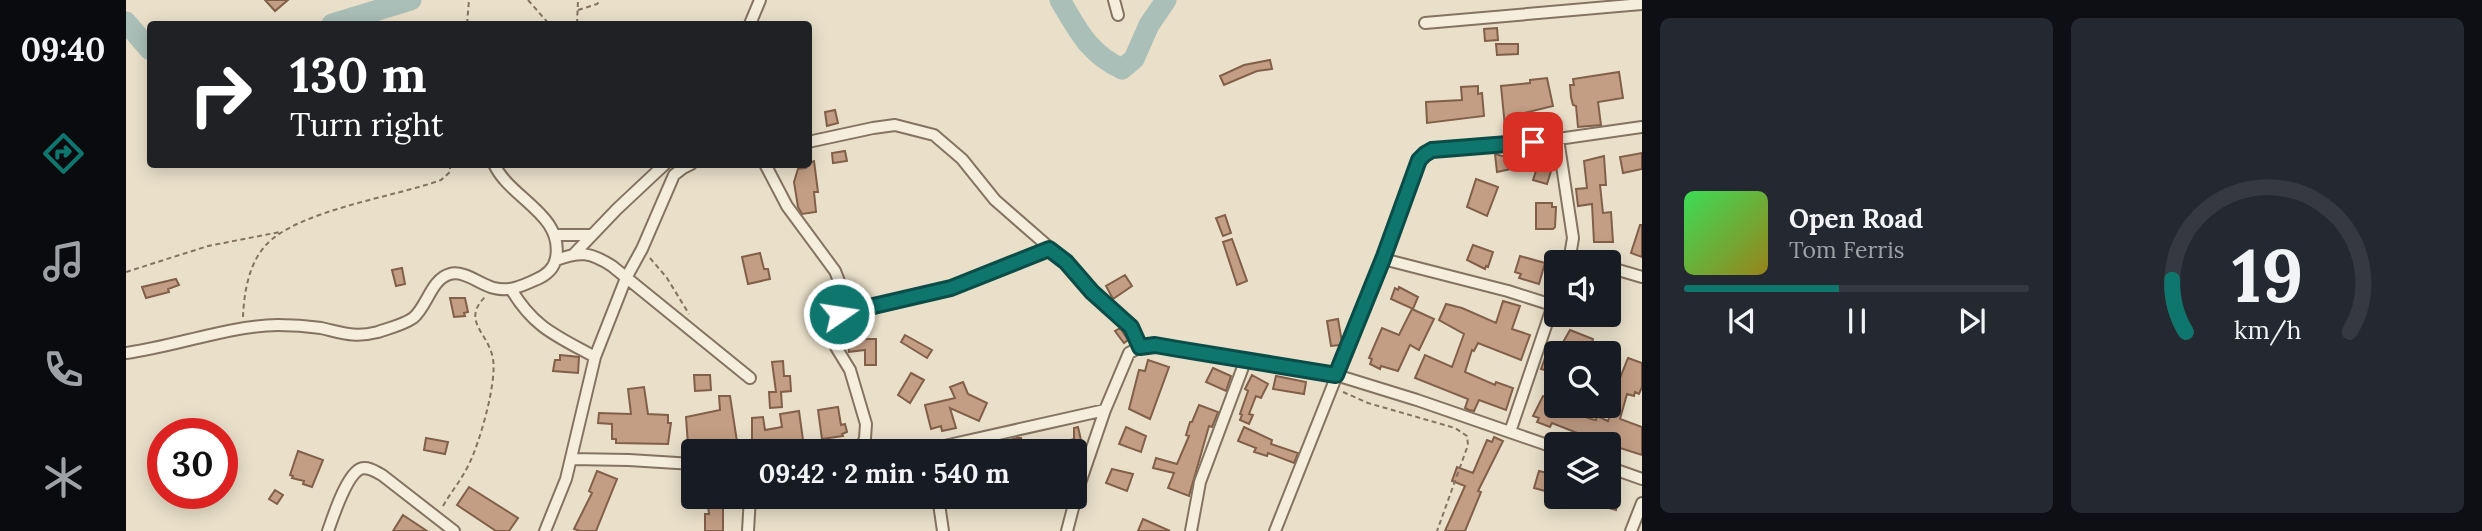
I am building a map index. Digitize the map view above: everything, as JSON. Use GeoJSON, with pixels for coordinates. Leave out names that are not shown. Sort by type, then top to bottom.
{"type":"FeatureCollection","features":[{"type":"Feature","properties":{"kind":"street"},"geometry":{"type":"LineString","coordinates":[[751,21],[760,0]]}},
{"type":"Feature","properties":{"kind":"street"},"geometry":{"type":"LineString","coordinates":[[1114,0],[1118,15]]}},
{"type":"Feature","properties":{"kind":"street"},"geometry":{"type":"LineString","coordinates":[[1425,23],[1642,4]]}},
{"type":"Feature","properties":{"kind":"street"},"geometry":{"type":"LineString","coordinates":[[812,141],[895,125],[934,135],[962,159],[995,200],[1066,262],[1092,292],[1131,327],[1140,347]]}},
{"type":"Feature","properties":{"kind":"street"},"geometry":{"type":"LineString","coordinates":[[1275,531],[1383,259],[1419,160],[1432,150],[1558,139],[1642,127]]}},
{"type":"Feature","properties":{"kind":"street"},"geometry":{"type":"LineString","coordinates":[[1558,139],[1570,208],[1571,250]]}},
{"type":"Feature","properties":{"kind":"street"},"geometry":{"type":"LineString","coordinates":[[126,353],[164,348],[243,328],[278,325],[318,328],[353,336],[395,326],[414,317],[445,275],[454,272],[495,288],[511,289],[542,278],[552,269],[556,260],[556,235],[497,168]]}},
{"type":"Feature","properties":{"kind":"street"},"geometry":{"type":"LineString","coordinates":[[574,254],[590,235],[661,168]]}},
{"type":"Feature","properties":{"kind":"street"},"geometry":{"type":"LineString","coordinates":[[545,531],[566,480],[595,357],[626,278],[642,249],[674,175],[683,168]]}},
{"type":"Feature","properties":{"kind":"street"},"geometry":{"type":"LineString","coordinates":[[767,168],[787,206],[835,271],[843,291],[836,347],[850,370],[866,424],[865,439]]}},
{"type":"Feature","properties":{"kind":"street"},"geometry":{"type":"LineString","coordinates":[[556,235],[590,235]]}},
{"type":"Feature","properties":{"kind":"street"},"geometry":{"type":"LineString","coordinates":[[839,314],[951,288],[1049,249]]}},
{"type":"Feature","properties":{"kind":"street"},"geometry":{"type":"LineString","coordinates":[[556,260],[574,254],[599,257],[750,378]]}},
{"type":"Feature","properties":{"kind":"street"},"geometry":{"type":"LineString","coordinates":[[1383,259],[1544,298]]}},
{"type":"Feature","properties":{"kind":"street"},"geometry":{"type":"LineString","coordinates":[[1621,271],[1642,277]]}},
{"type":"Feature","properties":{"kind":"street"},"geometry":{"type":"LineString","coordinates":[[511,289],[523,309],[539,326],[595,357]]}},
{"type":"Feature","properties":{"kind":"street"},"geometry":{"type":"LineString","coordinates":[[1510,432],[1545,327]]}},
{"type":"Feature","properties":{"kind":"street"},"geometry":{"type":"LineString","coordinates":[[1067,531],[1105,410],[1129,354],[1140,347],[1155,345],[1246,359],[1334,380],[1544,444]]}},
{"type":"Feature","properties":{"kind":"street"},"geometry":{"type":"LineString","coordinates":[[1191,531],[1200,482],[1246,359]]}},
{"type":"Feature","properties":{"kind":"street"},"geometry":{"type":"LineString","coordinates":[[980,439],[1105,410]]}},
{"type":"Feature","properties":{"kind":"street"},"geometry":{"type":"LineString","coordinates":[[571,459],[681,463]]}},
{"type":"Feature","properties":{"kind":"street"},"geometry":{"type":"LineString","coordinates":[[328,531],[337,505],[353,475],[361,469],[370,469],[382,475],[454,531]]}},
{"type":"Feature","properties":{"kind":"street"},"geometry":{"type":"LineString","coordinates":[[1621,472],[1642,479]]}},
{"type":"Feature","properties":{"kind":"street"},"geometry":{"type":"LineString","coordinates":[[1631,531],[1642,503]]}},
{"type":"Feature","properties":{"kind":"street"},"geometry":{"type":"LineString","coordinates":[[748,531],[749,509]]}},
{"type":"Feature","properties":{"kind":"street"},"geometry":{"type":"LineString","coordinates":[[940,509],[943,531]]}},
{"type":"Feature","properties":{"kind":"path"},"geometry":{"type":"LineString","coordinates":[[467,21],[469,0]]}},
{"type":"Feature","properties":{"kind":"path"},"geometry":{"type":"LineString","coordinates":[[528,0],[546,21]]}},
{"type":"Feature","properties":{"kind":"path"},"geometry":{"type":"LineString","coordinates":[[577,21],[578,0]]}},
{"type":"Feature","properties":{"kind":"path"},"geometry":{"type":"LineString","coordinates":[[578,10],[601,0]]}},
{"type":"Feature","properties":{"kind":"path"},"geometry":{"type":"LineString","coordinates":[[126,272],[208,246],[280,232],[316,217],[441,180],[450,172],[450,168]]}},
{"type":"Feature","properties":{"kind":"path"},"geometry":{"type":"LineString","coordinates":[[243,328],[244,304],[255,261],[265,246],[280,232]]}},
{"type":"Feature","properties":{"kind":"path"},"geometry":{"type":"LineString","coordinates":[[642,249],[667,278],[692,319]]}},
{"type":"Feature","properties":{"kind":"path"},"geometry":{"type":"LineString","coordinates":[[435,518],[469,465],[484,418],[493,374],[493,357],[476,324],[475,313],[478,304],[495,288]]}},
{"type":"Feature","properties":{"kind":"path"},"geometry":{"type":"LineString","coordinates":[[1334,380],[1368,403],[1455,428],[1467,436],[1468,444],[1437,531]]}},
{"type":"Feature","properties":{"kind":"building"},"geometry":{"type":"Polygon","coordinates":[[[265,0],[288,0],[275,11],[265,0]]]}},
{"type":"Feature","properties":{"kind":"building"},"geometry":{"type":"Polygon","coordinates":[[[1497,28],[1498,40],[1485,41],[1484,29],[1497,28]]]}},
{"type":"Feature","properties":{"kind":"building"},"geometry":{"type":"Polygon","coordinates":[[[1496,44],[1518,44],[1518,54],[1497,55],[1496,44]]]}},
{"type":"Feature","properties":{"kind":"building"},"geometry":{"type":"Polygon","coordinates":[[[1270,60],[1272,69],[1257,71],[1224,85],[1220,76],[1244,65],[1270,60]]]}},
{"type":"Feature","properties":{"kind":"building"},"geometry":{"type":"Polygon","coordinates":[[[1619,72],[1623,98],[1598,102],[1601,125],[1578,127],[1576,106],[1573,105],[1571,97],[1570,85],[1574,85],[1573,79],[1619,72]]]}},
{"type":"Feature","properties":{"kind":"building"},"geometry":{"type":"Polygon","coordinates":[[[1547,78],[1553,106],[1524,113],[1524,126],[1505,127],[1501,86],[1547,78]]]}},
{"type":"Feature","properties":{"kind":"building"},"geometry":{"type":"Polygon","coordinates":[[[1478,86],[1478,94],[1482,93],[1484,116],[1427,123],[1426,102],[1462,100],[1461,87],[1478,86]]]}},
{"type":"Feature","properties":{"kind":"building"},"geometry":{"type":"Polygon","coordinates":[[[835,110],[838,123],[827,126],[825,112],[835,110]]]}},
{"type":"Feature","properties":{"kind":"building"},"geometry":{"type":"Polygon","coordinates":[[[845,151],[847,161],[833,163],[832,153],[845,151]]]}},
{"type":"Feature","properties":{"kind":"building"},"geometry":{"type":"Polygon","coordinates":[[[1642,153],[1642,169],[1623,173],[1620,157],[1642,153]]]}},
{"type":"Feature","properties":{"kind":"building"},"geometry":{"type":"Polygon","coordinates":[[[1495,154],[1510,158],[1511,169],[1497,172],[1495,154]]]}},
{"type":"Feature","properties":{"kind":"building"},"geometry":{"type":"Polygon","coordinates":[[[1604,156],[1606,185],[1600,185],[1603,213],[1611,212],[1613,242],[1594,242],[1592,204],[1578,206],[1576,189],[1587,188],[1584,161],[1604,156]]]}},
{"type":"Feature","properties":{"kind":"building"},"geometry":{"type":"Polygon","coordinates":[[[814,161],[818,192],[814,192],[816,212],[802,214],[798,207],[794,182],[798,169],[812,168],[814,161]]]}},
{"type":"Feature","properties":{"kind":"building"},"geometry":{"type":"Polygon","coordinates":[[[1540,165],[1552,168],[1547,184],[1533,180],[1540,165]]]}},
{"type":"Feature","properties":{"kind":"building"},"geometry":{"type":"Polygon","coordinates":[[[1476,179],[1498,187],[1487,216],[1467,207],[1476,179]]]}},
{"type":"Feature","properties":{"kind":"building"},"geometry":{"type":"Polygon","coordinates":[[[1536,203],[1552,203],[1552,207],[1556,207],[1553,229],[1536,229],[1536,203]]]}},
{"type":"Feature","properties":{"kind":"building"},"geometry":{"type":"Polygon","coordinates":[[[1225,215],[1231,233],[1223,236],[1216,218],[1225,215]]]}},
{"type":"Feature","properties":{"kind":"building"},"geometry":{"type":"Polygon","coordinates":[[[1642,225],[1642,257],[1631,253],[1642,225]]]}},
{"type":"Feature","properties":{"kind":"building"},"geometry":{"type":"Polygon","coordinates":[[[1232,239],[1247,281],[1237,285],[1223,242],[1232,239]]]}},
{"type":"Feature","properties":{"kind":"building"},"geometry":{"type":"Polygon","coordinates":[[[1473,245],[1493,252],[1485,269],[1467,260],[1473,245]]]}},
{"type":"Feature","properties":{"kind":"building"},"geometry":{"type":"Polygon","coordinates":[[[760,253],[770,279],[748,284],[742,257],[760,253]]]}},
{"type":"Feature","properties":{"kind":"building"},"geometry":{"type":"Polygon","coordinates":[[[1520,256],[1544,263],[1539,284],[1519,278],[1521,274],[1515,272],[1520,256]]]}},
{"type":"Feature","properties":{"kind":"building"},"geometry":{"type":"Polygon","coordinates":[[[402,268],[405,284],[396,286],[392,270],[402,268]]]}},
{"type":"Feature","properties":{"kind":"building"},"geometry":{"type":"Polygon","coordinates":[[[1125,275],[1132,286],[1113,299],[1106,286],[1125,275]]]}},
{"type":"Feature","properties":{"kind":"building"},"geometry":{"type":"Polygon","coordinates":[[[176,279],[179,285],[168,289],[169,292],[146,298],[142,287],[176,279]]]}},
{"type":"Feature","properties":{"kind":"building"},"geometry":{"type":"Polygon","coordinates":[[[1399,287],[1418,297],[1413,309],[1391,299],[1395,288],[1398,290],[1399,287]]]}},
{"type":"Feature","properties":{"kind":"building"},"geometry":{"type":"Polygon","coordinates":[[[450,298],[465,298],[468,312],[464,313],[465,316],[454,317],[450,298]]]}},
{"type":"Feature","properties":{"kind":"building"},"geometry":{"type":"Polygon","coordinates":[[[1503,301],[1520,306],[1512,329],[1530,335],[1521,360],[1478,343],[1474,351],[1472,350],[1465,372],[1495,385],[1496,382],[1513,388],[1506,410],[1479,400],[1474,411],[1469,410],[1465,408],[1468,399],[1415,378],[1425,355],[1452,367],[1464,334],[1439,320],[1446,304],[1496,323],[1503,301]]]}},
{"type":"Feature","properties":{"kind":"building"},"geometry":{"type":"Polygon","coordinates":[[[1412,309],[1434,319],[1419,350],[1410,345],[1398,371],[1381,366],[1380,369],[1370,364],[1372,359],[1369,358],[1382,328],[1399,335],[1412,309]]]}},
{"type":"Feature","properties":{"kind":"building"},"geometry":{"type":"Polygon","coordinates":[[[1338,319],[1342,342],[1340,345],[1331,346],[1327,321],[1338,319]]]}},
{"type":"Feature","properties":{"kind":"building"},"geometry":{"type":"Polygon","coordinates":[[[1120,328],[1128,340],[1124,343],[1115,331],[1120,328]]]}},
{"type":"Feature","properties":{"kind":"building"},"geometry":{"type":"Polygon","coordinates":[[[1570,330],[1593,339],[1592,341],[1564,341],[1570,330]]]}},
{"type":"Feature","properties":{"kind":"building"},"geometry":{"type":"Polygon","coordinates":[[[905,335],[932,350],[927,358],[901,342],[905,335]]]}},
{"type":"Feature","properties":{"kind":"building"},"geometry":{"type":"Polygon","coordinates":[[[847,338],[876,339],[876,365],[865,365],[865,350],[849,352],[847,338]]]}},
{"type":"Feature","properties":{"kind":"building"},"geometry":{"type":"Polygon","coordinates":[[[560,355],[579,357],[578,373],[553,371],[555,360],[560,360],[560,355]]]}},
{"type":"Feature","properties":{"kind":"building"},"geometry":{"type":"Polygon","coordinates":[[[1628,358],[1642,363],[1642,387],[1639,394],[1627,394],[1621,415],[1621,376],[1628,358]]]}},
{"type":"Feature","properties":{"kind":"building"},"geometry":{"type":"Polygon","coordinates":[[[1148,360],[1169,367],[1150,419],[1129,409],[1139,370],[1145,371],[1148,360]]]}},
{"type":"Feature","properties":{"kind":"building"},"geometry":{"type":"Polygon","coordinates":[[[783,361],[784,376],[790,376],[791,391],[781,392],[782,407],[770,408],[769,392],[776,392],[772,362],[783,361]]]}},
{"type":"Feature","properties":{"kind":"building"},"geometry":{"type":"Polygon","coordinates":[[[1213,368],[1231,376],[1226,391],[1206,382],[1213,368]]]}},
{"type":"Feature","properties":{"kind":"building"},"geometry":{"type":"Polygon","coordinates":[[[911,373],[924,380],[910,403],[898,395],[911,373]]]}},
{"type":"Feature","properties":{"kind":"building"},"geometry":{"type":"Polygon","coordinates":[[[694,375],[710,375],[711,390],[695,391],[694,375]]]}},
{"type":"Feature","properties":{"kind":"building"},"geometry":{"type":"Polygon","coordinates":[[[1252,375],[1268,384],[1261,398],[1256,396],[1249,414],[1253,415],[1249,424],[1240,420],[1240,414],[1248,391],[1245,389],[1252,375]]]}},
{"type":"Feature","properties":{"kind":"building"},"geometry":{"type":"Polygon","coordinates":[[[1276,376],[1306,382],[1304,394],[1273,389],[1276,376]]]}},
{"type":"Feature","properties":{"kind":"building"},"geometry":{"type":"Polygon","coordinates":[[[963,382],[968,394],[987,403],[979,421],[950,408],[956,428],[942,431],[941,426],[931,429],[925,405],[955,398],[950,387],[963,382]]]}},
{"type":"Feature","properties":{"kind":"building"},"geometry":{"type":"Polygon","coordinates":[[[644,387],[648,414],[668,415],[668,423],[671,423],[668,444],[616,443],[616,439],[612,439],[612,424],[598,423],[599,413],[631,414],[628,389],[644,387]]]}},
{"type":"Feature","properties":{"kind":"building"},"geometry":{"type":"Polygon","coordinates":[[[719,396],[730,396],[737,439],[688,439],[686,417],[720,410],[719,396]]]}},
{"type":"Feature","properties":{"kind":"building"},"geometry":{"type":"Polygon","coordinates":[[[1543,396],[1544,418],[1601,418],[1608,421],[1609,418],[1620,418],[1642,427],[1642,455],[1621,448],[1621,432],[1575,432],[1552,423],[1550,427],[1537,422],[1539,418],[1533,416],[1543,396]]]}},
{"type":"Feature","properties":{"kind":"building"},"geometry":{"type":"Polygon","coordinates":[[[1199,405],[1218,412],[1212,427],[1209,426],[1189,496],[1168,488],[1174,473],[1153,468],[1156,458],[1177,464],[1189,436],[1186,435],[1190,422],[1199,405]]]}},
{"type":"Feature","properties":{"kind":"building"},"geometry":{"type":"Polygon","coordinates":[[[838,407],[841,425],[845,424],[847,432],[842,434],[843,436],[822,439],[818,410],[838,407]]]}},
{"type":"Feature","properties":{"kind":"building"},"geometry":{"type":"Polygon","coordinates":[[[799,411],[803,439],[752,439],[752,418],[763,417],[765,430],[782,427],[780,414],[799,411]]]}},
{"type":"Feature","properties":{"kind":"building"},"geometry":{"type":"Polygon","coordinates":[[[1078,427],[1081,439],[1074,439],[1074,428],[1078,427]]]}},
{"type":"Feature","properties":{"kind":"building"},"geometry":{"type":"Polygon","coordinates":[[[1126,427],[1146,436],[1141,452],[1119,444],[1126,427]]]}},
{"type":"Feature","properties":{"kind":"building"},"geometry":{"type":"Polygon","coordinates":[[[1244,427],[1272,440],[1271,444],[1298,453],[1294,463],[1268,453],[1267,456],[1254,452],[1256,448],[1238,441],[1244,427]]]}},
{"type":"Feature","properties":{"kind":"building"},"geometry":{"type":"Polygon","coordinates":[[[1494,437],[1503,441],[1478,491],[1481,492],[1465,531],[1445,531],[1465,486],[1452,481],[1457,467],[1473,473],[1487,440],[1492,442],[1494,437]]]}},
{"type":"Feature","properties":{"kind":"building"},"geometry":{"type":"Polygon","coordinates":[[[426,438],[448,442],[445,454],[424,450],[426,438]]]}},
{"type":"Feature","properties":{"kind":"building"},"geometry":{"type":"Polygon","coordinates":[[[298,451],[323,460],[312,487],[290,475],[298,451]]]}},
{"type":"Feature","properties":{"kind":"building"},"geometry":{"type":"Polygon","coordinates":[[[1112,469],[1133,474],[1127,491],[1106,483],[1112,469]]]}},
{"type":"Feature","properties":{"kind":"building"},"geometry":{"type":"Polygon","coordinates":[[[597,471],[617,479],[596,531],[574,529],[592,493],[589,491],[597,471]]]}},
{"type":"Feature","properties":{"kind":"building"},"geometry":{"type":"Polygon","coordinates":[[[1539,471],[1544,472],[1544,491],[1534,488],[1539,471]]]}},
{"type":"Feature","properties":{"kind":"building"},"geometry":{"type":"Polygon","coordinates":[[[469,487],[518,518],[509,531],[496,531],[457,505],[469,487]]]}},
{"type":"Feature","properties":{"kind":"building"},"geometry":{"type":"Polygon","coordinates":[[[275,490],[283,495],[277,504],[269,499],[275,490]]]}},
{"type":"Feature","properties":{"kind":"building"},"geometry":{"type":"Polygon","coordinates":[[[708,509],[723,509],[723,531],[705,531],[705,514],[709,514],[708,509]]]}},
{"type":"Feature","properties":{"kind":"building"},"geometry":{"type":"Polygon","coordinates":[[[403,515],[427,531],[393,531],[403,515]]]}},
{"type":"Feature","properties":{"kind":"building"},"geometry":{"type":"Polygon","coordinates":[[[1143,519],[1170,531],[1138,531],[1143,519]]]}},
{"type":"Feature","properties":{"kind":"waterway"},"geometry":{"type":"LineString","coordinates":[[342,21],[411,0]]}},
{"type":"Feature","properties":{"kind":"waterway"},"geometry":{"type":"LineString","coordinates":[[1060,0],[1092,48],[1122,69],[1134,59],[1149,25],[1166,0]]}},
{"type":"Feature","properties":{"kind":"waterway"},"geometry":{"type":"LineString","coordinates":[[126,22],[147,46]]}},
{"type":"Feature","properties":{"kind":"route"},"geometry":{"type":"LineString","coordinates":[[839,314],[951,288],[1049,249],[1066,262],[1092,292],[1131,327],[1140,347],[1155,345],[1336,375],[1419,160],[1432,150],[1533,142]]}}]}
